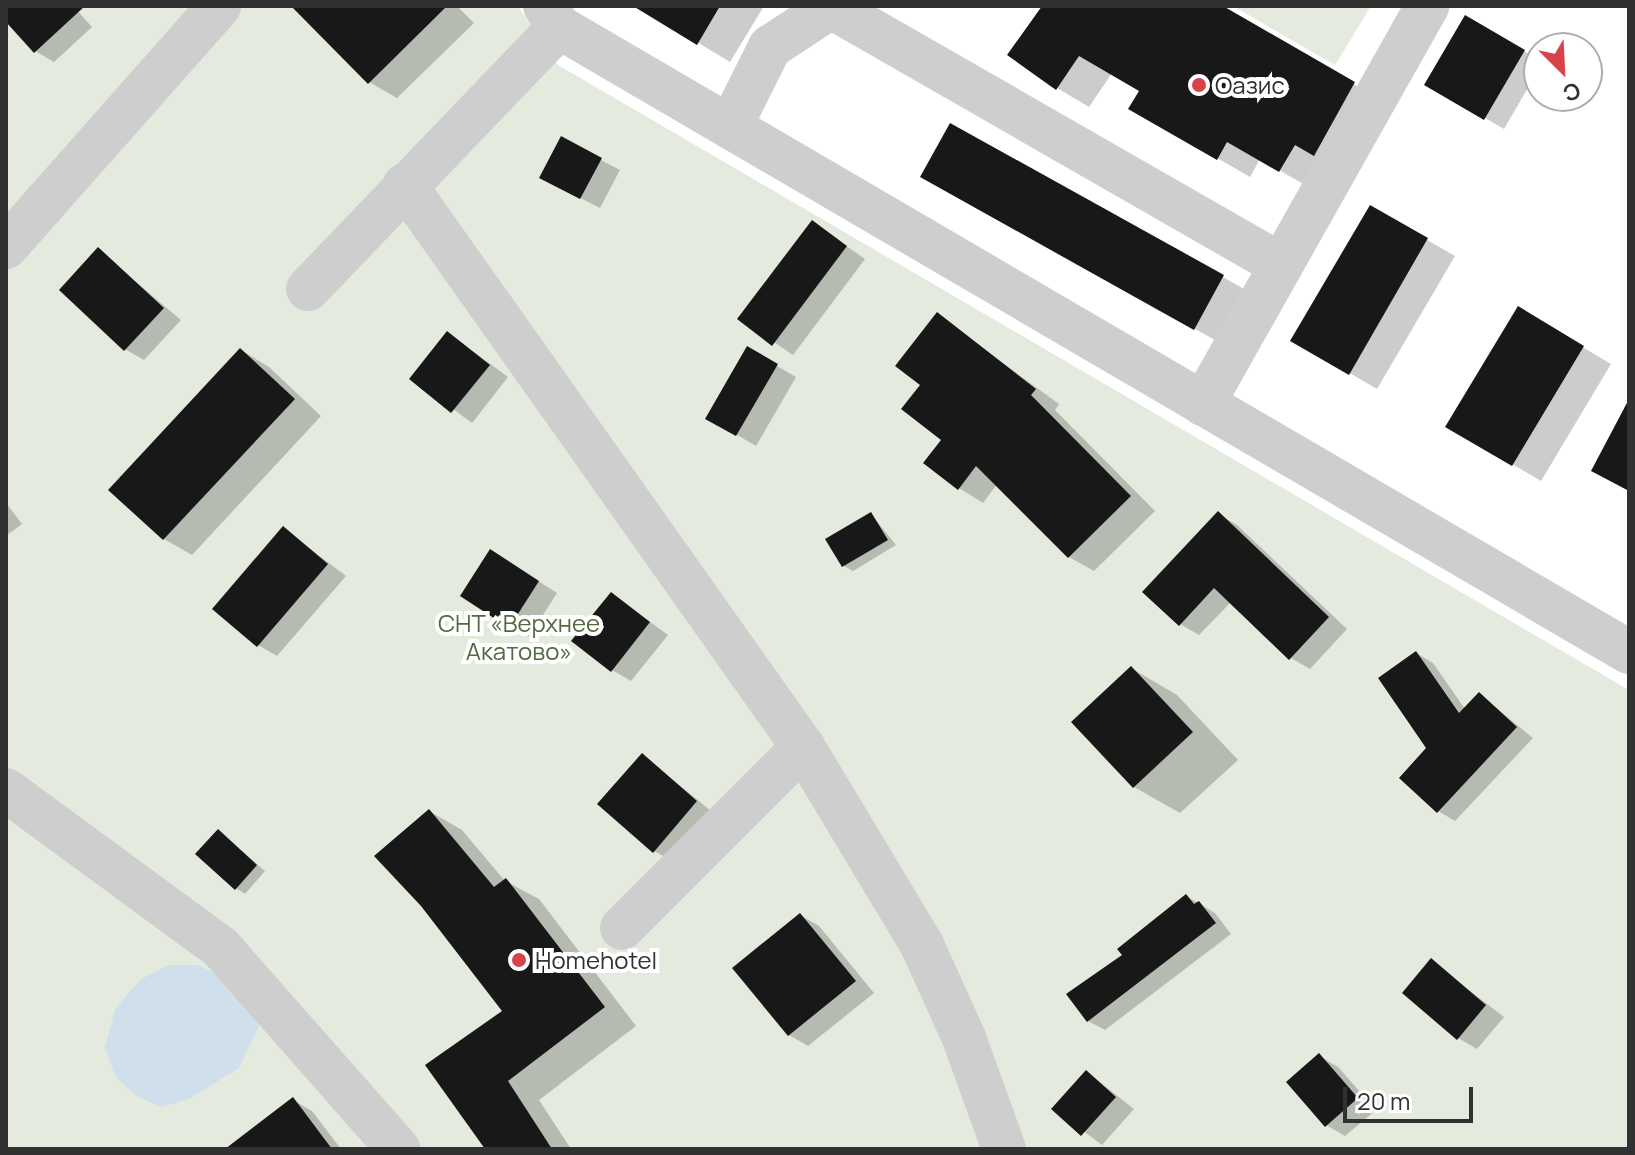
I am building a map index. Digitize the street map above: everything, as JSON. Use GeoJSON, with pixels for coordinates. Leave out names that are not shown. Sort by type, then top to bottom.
{"type":"FeatureCollection","features":[{"type":"Feature","properties":{"kind":"street"},"geometry":{"type":"LineString","coordinates":[[6,247],[219,6]]}},
{"type":"Feature","properties":{"kind":"street"},"geometry":{"type":"LineString","coordinates":[[1203,404],[1427,6]]}},
{"type":"Feature","properties":{"kind":"street"},"geometry":{"type":"LineString","coordinates":[[730,127],[770,47],[832,7],[1281,265]]}},
{"type":"Feature","properties":{"kind":"street"},"geometry":{"type":"LineString","coordinates":[[308,289],[405,185],[552,17],[730,127],[1629,652]]}},
{"type":"Feature","properties":{"kind":"street"},"geometry":{"type":"LineString","coordinates":[[405,185],[803,747],[922,945],[964,1038],[1004,1149]]}},
{"type":"Feature","properties":{"kind":"street"},"geometry":{"type":"LineString","coordinates":[[622,928],[803,747]]}},
{"type":"Feature","properties":{"kind":"street"},"geometry":{"type":"LineString","coordinates":[[6,790],[221,948],[398,1149]]}},
{"type":"Feature","properties":{"kind":"green space","name":"СНТ «Верхнее Акатово»"},"geometry":{"type":"Polygon","coordinates":[[[6,6],[518,6],[558,65],[1629,690],[1629,1149],[6,1149],[6,6]]]}},
{"type":"Feature","properties":{"kind":"green space"},"geometry":{"type":"Polygon","coordinates":[[[1233,6],[1371,6],[1335,65],[1233,6]]]}},
{"type":"Feature","properties":{"kind":"water"},"geometry":{"type":"Polygon","coordinates":[[[168,965],[198,965],[236,984],[261,1022],[239,1068],[189,1099],[161,1107],[135,1095],[115,1076],[105,1048],[115,1009],[140,980],[168,965]]]}},
{"type":"Feature","properties":{"kind":"building"},"geometry":{"type":"Polygon","coordinates":[[[6,6],[85,6],[34,53],[6,22],[6,6]]]}},
{"type":"Feature","properties":{"kind":"building"},"geometry":{"type":"Polygon","coordinates":[[[291,6],[447,6],[368,84],[291,6]]]}},
{"type":"Feature","properties":{"kind":"building"},"geometry":{"type":"Polygon","coordinates":[[[633,6],[720,6],[697,45],[633,6]]]}},
{"type":"Feature","properties":{"kind":"building"},"geometry":{"type":"Polygon","coordinates":[[[1042,6],[1223,6],[1355,82],[1314,156],[1295,145],[1279,172],[1227,142],[1217,160],[1128,109],[1139,91],[1079,56],[1056,90],[1007,55],[1042,6]]]}},
{"type":"Feature","properties":{"kind":"building"},"geometry":{"type":"Polygon","coordinates":[[[1465,15],[1523,49],[1484,120],[1424,85],[1465,15]]]}},
{"type":"Feature","properties":{"kind":"building"},"geometry":{"type":"Polygon","coordinates":[[[950,123],[1224,275],[1194,330],[920,177],[950,123]]]}},
{"type":"Feature","properties":{"kind":"building"},"geometry":{"type":"Polygon","coordinates":[[[561,136],[602,158],[580,199],[539,178],[561,136]]]}},
{"type":"Feature","properties":{"kind":"building"},"geometry":{"type":"Polygon","coordinates":[[[1370,205],[1428,238],[1349,375],[1290,341],[1370,205]]]}},
{"type":"Feature","properties":{"kind":"building"},"geometry":{"type":"Polygon","coordinates":[[[812,220],[847,246],[772,346],[737,319],[812,220]]]}},
{"type":"Feature","properties":{"kind":"building"},"geometry":{"type":"Polygon","coordinates":[[[98,247],[164,308],[124,351],[59,290],[98,247]]]}},
{"type":"Feature","properties":{"kind":"building"},"geometry":{"type":"Polygon","coordinates":[[[1518,306],[1584,346],[1512,466],[1445,427],[1518,306]]]}},
{"type":"Feature","properties":{"kind":"building"},"geometry":{"type":"Polygon","coordinates":[[[937,312],[1036,389],[1031,395],[1131,496],[1068,558],[976,466],[958,490],[923,463],[941,440],[901,409],[920,385],[895,366],[937,312]]]}},
{"type":"Feature","properties":{"kind":"building"},"geometry":{"type":"Polygon","coordinates":[[[447,331],[490,365],[451,413],[409,379],[447,331]]]}},
{"type":"Feature","properties":{"kind":"building"},"geometry":{"type":"Polygon","coordinates":[[[747,346],[778,364],[736,436],[705,419],[747,346]]]}},
{"type":"Feature","properties":{"kind":"building"},"geometry":{"type":"Polygon","coordinates":[[[240,348],[295,399],[163,540],[108,490],[240,348]]]}},
{"type":"Feature","properties":{"kind":"building"},"geometry":{"type":"Polygon","coordinates":[[[1629,399],[1629,491],[1591,471],[1629,399]]]}},
{"type":"Feature","properties":{"kind":"building"},"geometry":{"type":"Polygon","coordinates":[[[1218,511],[1329,617],[1289,660],[1214,588],[1179,626],[1142,592],[1218,511]]]}},
{"type":"Feature","properties":{"kind":"building"},"geometry":{"type":"Polygon","coordinates":[[[871,512],[888,540],[842,567],[825,539],[871,512]]]}},
{"type":"Feature","properties":{"kind":"building"},"geometry":{"type":"Polygon","coordinates":[[[283,526],[328,564],[257,647],[212,609],[283,526]]]}},
{"type":"Feature","properties":{"kind":"building"},"geometry":{"type":"Polygon","coordinates":[[[490,549],[539,581],[509,628],[460,596],[490,549]]]}},
{"type":"Feature","properties":{"kind":"building"},"geometry":{"type":"Polygon","coordinates":[[[611,592],[650,622],[611,672],[571,641],[611,592]]]}},
{"type":"Feature","properties":{"kind":"building"},"geometry":{"type":"Polygon","coordinates":[[[1416,651],[1459,713],[1479,692],[1517,727],[1437,813],[1399,778],[1426,748],[1378,678],[1416,651]]]}},
{"type":"Feature","properties":{"kind":"building"},"geometry":{"type":"Polygon","coordinates":[[[1131,666],[1193,732],[1133,788],[1071,722],[1131,666]]]}},
{"type":"Feature","properties":{"kind":"building"},"geometry":{"type":"Polygon","coordinates":[[[642,753],[697,801],[653,853],[597,804],[642,753]]]}},
{"type":"Feature","properties":{"kind":"building"},"geometry":{"type":"Polygon","coordinates":[[[429,809],[494,887],[506,878],[605,1007],[508,1081],[552,1149],[485,1149],[425,1065],[502,1011],[421,906],[374,856],[429,809]]]}},
{"type":"Feature","properties":{"kind":"building"},"geometry":{"type":"Polygon","coordinates":[[[218,829],[257,865],[235,890],[195,854],[218,829]]]}},
{"type":"Feature","properties":{"kind":"building"},"geometry":{"type":"Polygon","coordinates":[[[1186,894],[1194,904],[1199,901],[1216,923],[1087,1022],[1066,994],[1122,955],[1117,949],[1186,894]]]}},
{"type":"Feature","properties":{"kind":"building"},"geometry":{"type":"Polygon","coordinates":[[[800,913],[856,981],[788,1036],[732,968],[800,913]]]}},
{"type":"Feature","properties":{"kind":"building"},"geometry":{"type":"Polygon","coordinates":[[[1431,958],[1486,1005],[1457,1040],[1402,993],[1431,958]]]}},
{"type":"Feature","properties":{"kind":"building"},"geometry":{"type":"Polygon","coordinates":[[[1319,1053],[1358,1098],[1325,1127],[1286,1082],[1319,1053]]]}},
{"type":"Feature","properties":{"kind":"building"},"geometry":{"type":"Polygon","coordinates":[[[1086,1070],[1116,1097],[1081,1136],[1051,1109],[1086,1070]]]}},
{"type":"Feature","properties":{"kind":"building"},"geometry":{"type":"Polygon","coordinates":[[[293,1097],[332,1149],[225,1149],[293,1097]]]}},
{"type":"Feature","properties":{"kind":"place","name":"Оазис"},"geometry":{"type":"Point","coordinates":[1199,85]}},
{"type":"Feature","properties":{"kind":"place","name":"Homehotel"},"geometry":{"type":"Point","coordinates":[519,960]}}]}
